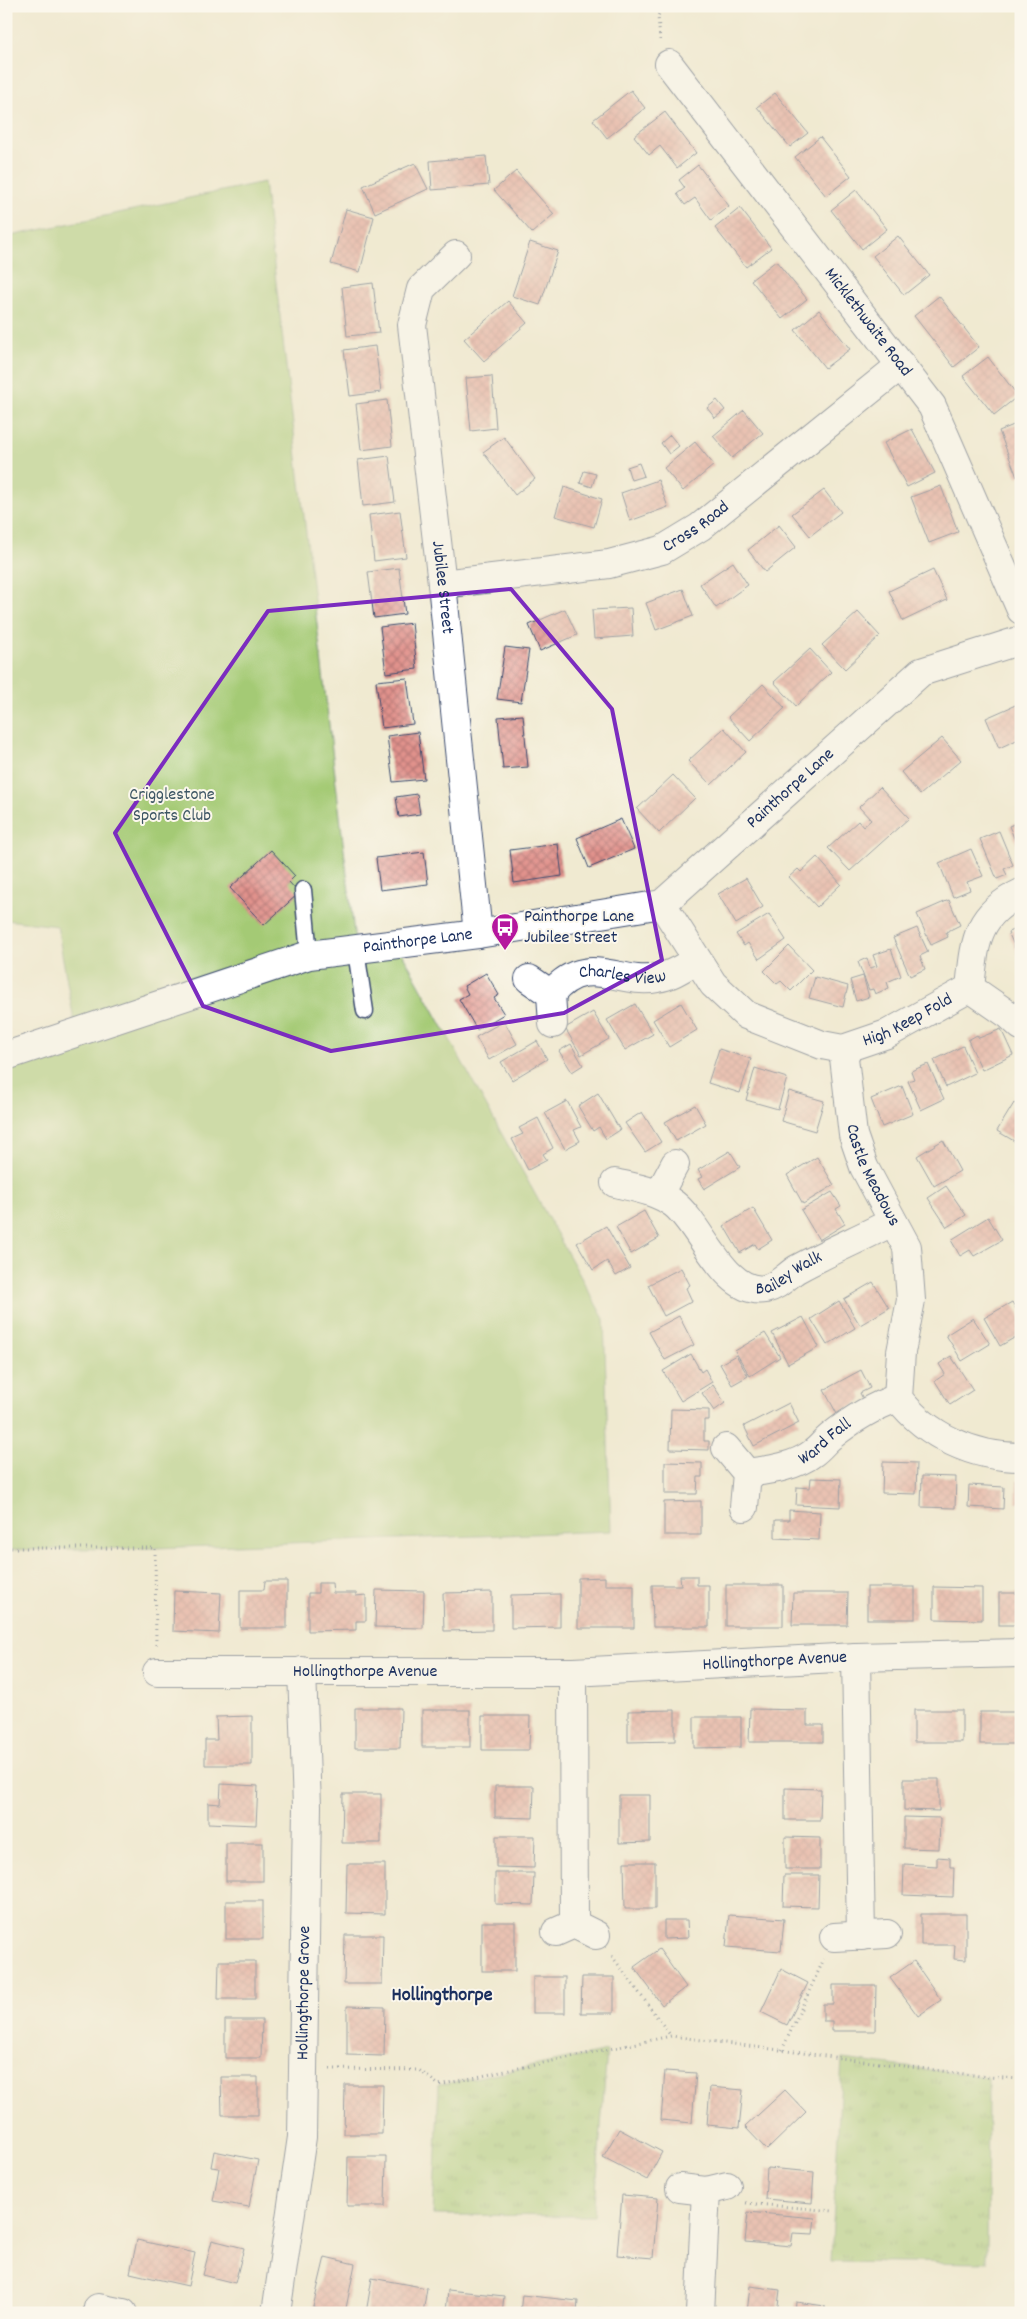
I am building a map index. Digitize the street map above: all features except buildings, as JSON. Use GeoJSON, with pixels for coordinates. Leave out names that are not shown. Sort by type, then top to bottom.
{"type":"FeatureCollection","features":[{"type":"Feature","properties":{"kind":"street","name":"Micklethwaite Road"},"geometry":{"type":"LineString","coordinates":[[668,64],[932,406],[1021,610]]}},
{"type":"Feature","properties":{"kind":"street","name":"Jubilee Street"},"geometry":{"type":"LineString","coordinates":[[456,255],[421,289],[412,325],[442,584],[478,934]]}},
{"type":"Feature","properties":{"kind":"street","name":"Cross Road"},"geometry":{"type":"LineString","coordinates":[[442,584],[609,564],[662,550],[700,527],[901,365]]}},
{"type":"Feature","properties":{"kind":"street","name":"Painthorpe Lane"},"geometry":{"type":"LineString","coordinates":[[6,1056],[309,955],[356,951],[478,934],[662,904],[921,672],[1021,640]]}},
{"type":"Feature","properties":{"kind":"street","name":"High Keep Fold"},"geometry":{"type":"LineString","coordinates":[[970,988],[978,932],[990,914],[1011,898],[1021,894]]}},
{"type":"Feature","properties":{"kind":"street"},"geometry":{"type":"LineString","coordinates":[[662,904],[713,984],[746,1015],[822,1045],[842,1049]]}},
{"type":"Feature","properties":{"kind":"street","name":"Charles View"},"geometry":{"type":"LineString","coordinates":[[551,994],[559,984],[582,974],[596,971],[641,979],[656,978],[673,973],[696,960]]}},
{"type":"Feature","properties":{"kind":"street"},"geometry":{"type":"LineString","coordinates":[[529,979],[551,994],[552,1024]]}},
{"type":"Feature","properties":{"kind":"street","name":"High Keep Fold"},"geometry":{"type":"LineString","coordinates":[[970,988],[1009,1015],[1021,1026]]}},
{"type":"Feature","properties":{"kind":"street","name":"High Keep Fold"},"geometry":{"type":"LineString","coordinates":[[842,1049],[887,1034],[970,988]]}},
{"type":"Feature","properties":{"kind":"street","name":"Castle Meadows"},"geometry":{"type":"LineString","coordinates":[[842,1049],[853,1136],[864,1167],[907,1247],[911,1300],[901,1352],[898,1398]]}},
{"type":"Feature","properties":{"kind":"street"},"geometry":{"type":"LineString","coordinates":[[658,1194],[675,1164]]}},
{"type":"Feature","properties":{"kind":"street","name":"Bailey Walk"},"geometry":{"type":"LineString","coordinates":[[615,1183],[658,1194],[676,1206],[692,1223],[731,1276],[746,1286],[764,1289],[780,1283],[795,1271],[811,1262],[892,1222]]}},
{"type":"Feature","properties":{"kind":"street"},"geometry":{"type":"LineString","coordinates":[[898,1398],[911,1415],[957,1445],[984,1454],[1021,1457]]}},
{"type":"Feature","properties":{"kind":"street","name":"Ward Fall"},"geometry":{"type":"LineString","coordinates":[[747,1474],[793,1464],[813,1454],[830,1437],[862,1414],[879,1404],[898,1398]]}},
{"type":"Feature","properties":{"kind":"street"},"geometry":{"type":"LineString","coordinates":[[726,1448],[747,1474],[744,1507]]}},
{"type":"Feature","properties":{"kind":"street","name":"Hollingthorpe Avenue"},"geometry":{"type":"LineString","coordinates":[[157,1672],[573,1672],[856,1657],[1021,1653]]}},
{"type":"Feature","properties":{"kind":"street","name":"Hollingthorpe Avenue"},"geometry":{"type":"LineString","coordinates":[[834,1938],[874,1935],[856,1657]]}},
{"type":"Feature","properties":{"kind":"street","name":"Hollingthorpe Grove"},"geometry":{"type":"LineString","coordinates":[[276,2313],[302,2137],[307,1806],[302,1671]]}},
{"type":"Feature","properties":{"kind":"street"},"geometry":{"type":"LineString","coordinates":[[573,1672],[575,1931]]}},
{"type":"Feature","properties":{"kind":"street"},"geometry":{"type":"LineString","coordinates":[[700,2313],[704,2188]]}},
{"type":"Feature","properties":{"kind":"lane"},"geometry":{"type":"LineString","coordinates":[[303,890],[309,955]]}},
{"type":"Feature","properties":{"kind":"lane"},"geometry":{"type":"LineString","coordinates":[[356,951],[365,1011]]}},
{"type":"Feature","properties":{"kind":"path"},"geometry":{"type":"LineString","coordinates":[[663,6],[658,16],[658,36],[668,64]]}},
{"type":"Feature","properties":{"kind":"path"},"geometry":{"type":"LineString","coordinates":[[6,1548],[155,1548],[157,1672]]}},
{"type":"Feature","properties":{"kind":"path"},"geometry":{"type":"LineString","coordinates":[[575,1931],[671,2036]]}},
{"type":"Feature","properties":{"kind":"path"},"geometry":{"type":"LineString","coordinates":[[782,2050],[834,1938]]}},
{"type":"Feature","properties":{"kind":"path"},"geometry":{"type":"LineString","coordinates":[[302,2069],[419,2070],[439,2085],[671,2036],[988,2077],[1021,2079]]}},
{"type":"Feature","properties":{"kind":"path"},"geometry":{"type":"LineString","coordinates":[[704,2188],[736,2202],[833,2212]]}},
{"type":"Feature","properties":{"kind":"highlighted area"},"geometry":{"type":"Polygon","coordinates":[[[511,589],[612,709],[662,960],[564,1013],[331,1051],[203,1006],[115,833],[268,611],[511,589]]]}},
{"type":"Feature","properties":{"kind":"green space","name":"Crigglestone Sports Club"},"geometry":{"type":"Polygon","coordinates":[[[264,182],[356,950],[397,944],[604,1319],[611,1531],[155,1548],[6,1550],[6,1061],[76,1032],[57,926],[6,920],[6,237],[264,182]]]}},
{"type":"Feature","properties":{"kind":"green space"},"geometry":{"type":"Polygon","coordinates":[[[607,2051],[594,2216],[433,2215],[439,2085],[607,2051]]]}},
{"type":"Feature","properties":{"kind":"green space"},"geometry":{"type":"Polygon","coordinates":[[[842,2059],[988,2077],[987,2263],[831,2261],[842,2059]]]}},
{"type":"Feature","properties":{"kind":"place","name":"Painthorpe Lane Jubilee Street"},"geometry":{"type":"Point","coordinates":[505,951]}},
{"type":"Feature","properties":{"kind":"district","name":"Hollingthorpe"},"geometry":{"type":"Point","coordinates":[442,1996]}}]}
